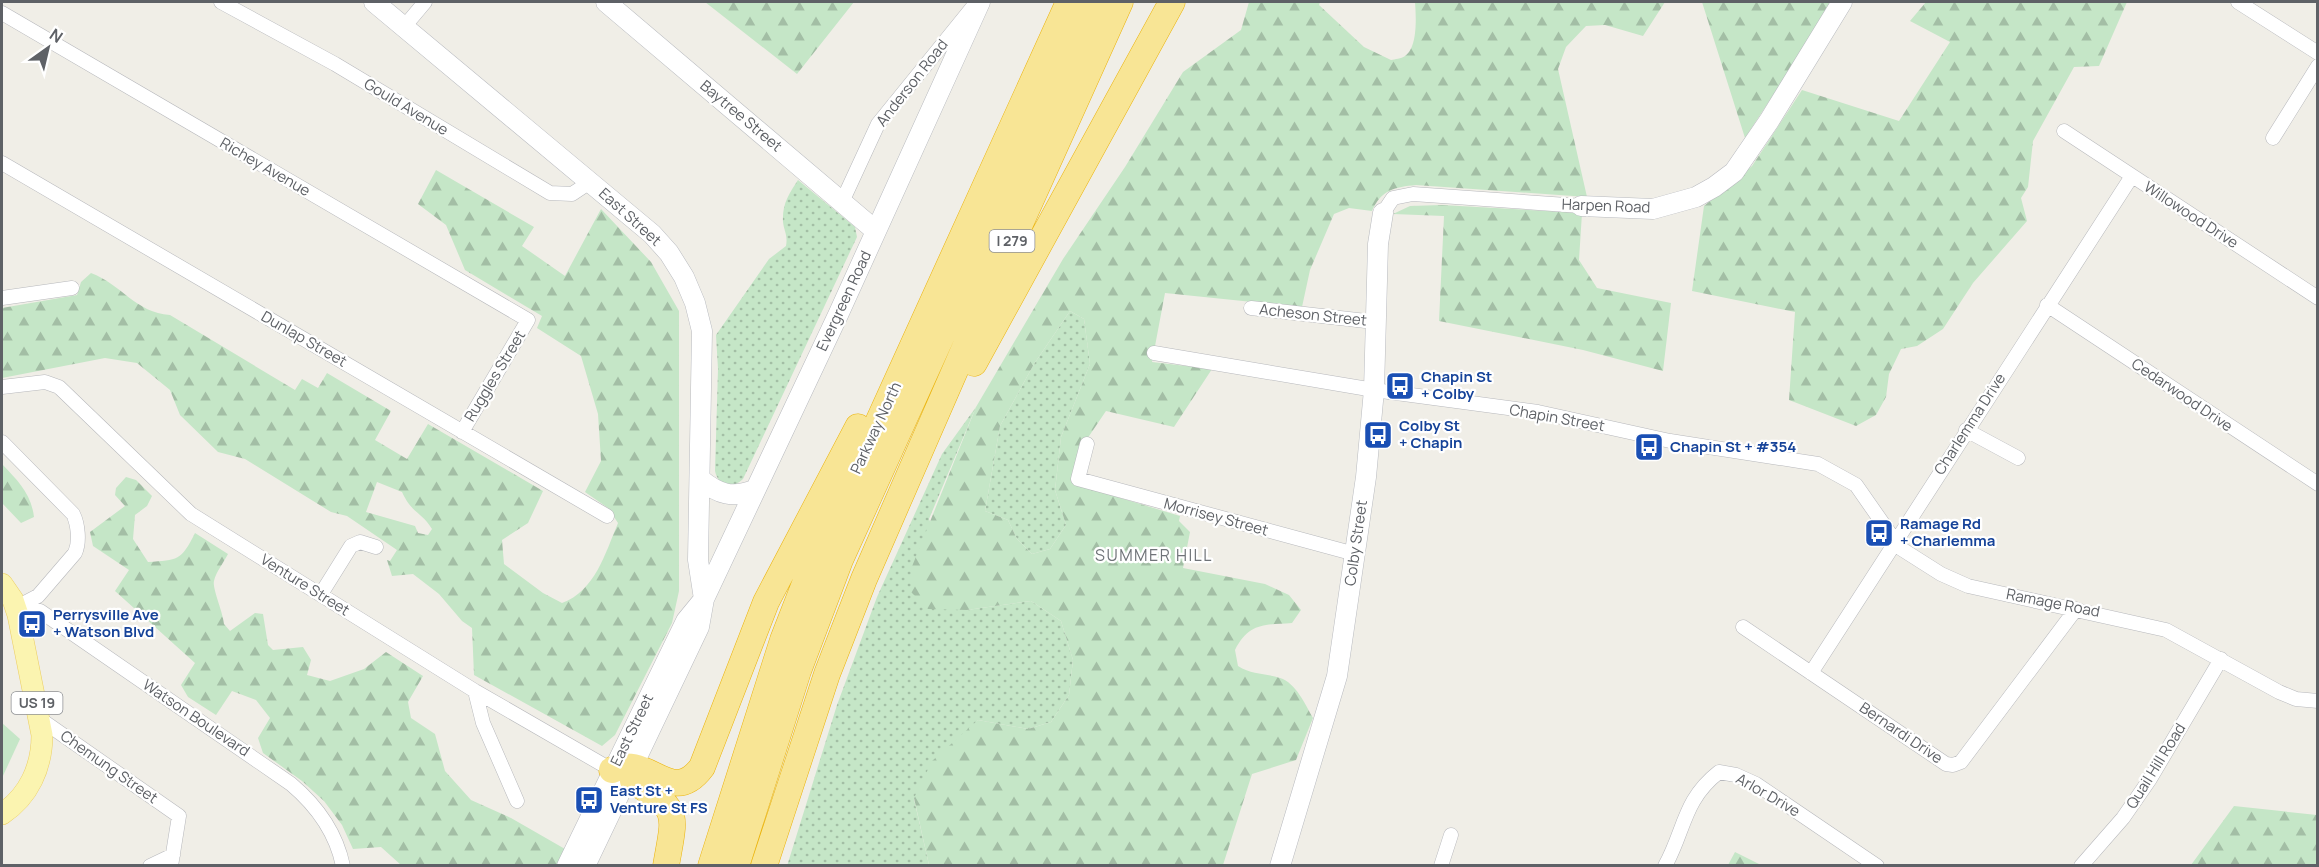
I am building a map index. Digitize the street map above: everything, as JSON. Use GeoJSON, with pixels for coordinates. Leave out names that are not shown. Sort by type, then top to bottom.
{"type":"FeatureCollection","features":[{"type":"Feature","properties":{"kind":"highway","name":"Parkway North"},"geometry":{"type":"LineString","coordinates":[[711,866],[783,640],[806,581],[1069,2]]}},
{"type":"Feature","properties":{"kind":"highway"},"geometry":{"type":"LineString","coordinates":[[736,866],[798,671],[840,560],[1093,2]]}},
{"type":"Feature","properties":{"kind":"highway","name":"I 279"},"geometry":{"type":"LineString","coordinates":[[764,866],[826,674],[908,481],[1120,2]]}},
{"type":"Feature","properties":{"kind":"highway"},"geometry":{"type":"LineString","coordinates":[[908,481],[1026,271],[1172,2]]}},
{"type":"Feature","properties":{"kind":"highway"},"geometry":{"type":"LineString","coordinates":[[625,771],[674,783],[690,780],[702,767],[766,602],[869,407],[896,386]]}},
{"type":"Feature","properties":{"kind":"highway"},"geometry":{"type":"LineString","coordinates":[[625,771],[660,798],[670,810],[672,827],[666,866]]}},
{"type":"Feature","properties":{"kind":"main road","name":"US 19"},"geometry":{"type":"LineString","coordinates":[[2,584],[16,608],[40,719],[42,744],[37,770],[25,793],[2,814]]}},
{"type":"Feature","properties":{"kind":"street","name":"Gould Avenue"},"geometry":{"type":"LineString","coordinates":[[221,2],[335,64],[550,194],[572,194],[590,182]]}},
{"type":"Feature","properties":{"kind":"street","name":"East Street"},"geometry":{"type":"LineString","coordinates":[[374,2],[647,230],[669,253],[684,277],[695,303],[703,344],[698,560],[704,599],[699,627],[625,771],[567,866]]}},
{"type":"Feature","properties":{"kind":"street"},"geometry":{"type":"LineString","coordinates":[[404,27],[425,2]]}},
{"type":"Feature","properties":{"kind":"street","name":"Baytree Street"},"geometry":{"type":"LineString","coordinates":[[606,2],[876,231]]}},
{"type":"Feature","properties":{"kind":"street","name":"Anderson Road"},"geometry":{"type":"LineString","coordinates":[[842,202],[878,124],[978,2]]}},
{"type":"Feature","properties":{"kind":"street","name":"Evergreen Road"},"geometry":{"type":"LineString","coordinates":[[704,599],[876,231],[978,2]]}},
{"type":"Feature","properties":{"kind":"street","name":"Harpen Road"},"geometry":{"type":"LineString","coordinates":[[1383,213],[1393,198],[1413,194],[1653,209],[1696,197],[1727,177],[1769,121],[1842,2]]}},
{"type":"Feature","properties":{"kind":"street"},"geometry":{"type":"LineString","coordinates":[[2238,2],[2318,53]]}},
{"type":"Feature","properties":{"kind":"street","name":"Richey Avenue"},"geometry":{"type":"LineString","coordinates":[[2,13],[528,320]]}},
{"type":"Feature","properties":{"kind":"street"},"geometry":{"type":"LineString","coordinates":[[2272,138],[2318,66]]}},
{"type":"Feature","properties":{"kind":"street","name":"Willowood Drive"},"geometry":{"type":"LineString","coordinates":[[2064,131],[2318,298]]}},
{"type":"Feature","properties":{"kind":"street","name":"Dunlap Street"},"geometry":{"type":"LineString","coordinates":[[2,163],[607,516]]}},
{"type":"Feature","properties":{"kind":"street","name":"Charlemma Drive"},"geometry":{"type":"LineString","coordinates":[[1811,673],[2132,176]]}},
{"type":"Feature","properties":{"kind":"street","name":"Colby Street"},"geometry":{"type":"LineString","coordinates":[[1280,866],[1337,676],[1366,477],[1374,390],[1378,244],[1383,213]]}},
{"type":"Feature","properties":{"kind":"street"},"geometry":{"type":"LineString","coordinates":[[2,298],[72,288]]}},
{"type":"Feature","properties":{"kind":"street","name":"Cedarwood Drive"},"geometry":{"type":"LineString","coordinates":[[2047,305],[2318,484]]}},
{"type":"Feature","properties":{"kind":"street","name":"Acheson Street"},"geometry":{"type":"LineString","coordinates":[[1251,308],[1375,322]]}},
{"type":"Feature","properties":{"kind":"street","name":"Ruggles Street"},"geometry":{"type":"LineString","coordinates":[[462,432],[528,320]]}},
{"type":"Feature","properties":{"kind":"street","name":"Chapin Street"},"geometry":{"type":"LineString","coordinates":[[1154,353],[1374,390],[1538,412],[1670,441],[1818,464]]}},
{"type":"Feature","properties":{"kind":"street","name":"Venture Street"},"geometry":{"type":"LineString","coordinates":[[2,387],[45,382],[59,387],[191,514],[475,691],[625,771]]}},
{"type":"Feature","properties":{"kind":"street"},"geometry":{"type":"LineString","coordinates":[[1966,430],[2018,458]]}},
{"type":"Feature","properties":{"kind":"street"},"geometry":{"type":"LineString","coordinates":[[2,442],[73,514],[76,529],[75,553],[35,598],[16,608]]}},
{"type":"Feature","properties":{"kind":"street","name":"Morrisey Street"},"geometry":{"type":"LineString","coordinates":[[1087,444],[1078,479],[1355,554]]}},
{"type":"Feature","properties":{"kind":"street","name":"Ramage Road"},"geometry":{"type":"LineString","coordinates":[[1818,464],[1856,485],[1894,542],[1941,574],[1968,586],[2166,630],[2279,692],[2296,699],[2318,701]]}},
{"type":"Feature","properties":{"kind":"street"},"geometry":{"type":"LineString","coordinates":[[700,479],[715,490],[728,495],[755,490]]}},
{"type":"Feature","properties":{"kind":"street"},"geometry":{"type":"LineString","coordinates":[[321,594],[351,546],[360,542],[376,547]]}},
{"type":"Feature","properties":{"kind":"street","name":"Watson Boulevard"},"geometry":{"type":"LineString","coordinates":[[16,608],[40,611],[291,784],[311,803],[329,826],[343,866]]}},
{"type":"Feature","properties":{"kind":"street","name":"Bernardi Drive"},"geometry":{"type":"LineString","coordinates":[[1743,627],[1946,764],[1957,765],[2076,609]]}},
{"type":"Feature","properties":{"kind":"street","name":"Quail Hill Road"},"geometry":{"type":"LineString","coordinates":[[2081,866],[2123,818],[2143,789],[2221,659]]}},
{"type":"Feature","properties":{"kind":"street"},"geometry":{"type":"LineString","coordinates":[[475,691],[483,723],[517,801]]}},
{"type":"Feature","properties":{"kind":"street","name":"Chemung Street"},"geometry":{"type":"LineString","coordinates":[[40,719],[179,816],[172,860]]}},
{"type":"Feature","properties":{"kind":"street","name":"East Street"},"geometry":{"type":"LineString","coordinates":[[585,866],[625,771]]}},
{"type":"Feature","properties":{"kind":"street","name":"Arlor Drive"},"geometry":{"type":"LineString","coordinates":[[1665,866],[1691,801],[1705,782],[1719,772],[1736,775],[1755,784],[1877,866]]}},
{"type":"Feature","properties":{"kind":"street"},"geometry":{"type":"LineString","coordinates":[[1442,866],[1451,835]]}},
{"type":"Feature","properties":{"kind":"street"},"geometry":{"type":"LineString","coordinates":[[150,866],[172,860]]}},
{"type":"Feature","properties":{"kind":"green space"},"geometry":{"type":"Polygon","coordinates":[[[705,2],[854,2],[797,74],[705,2]]]}},
{"type":"Feature","properties":{"kind":"green space"},"geometry":{"type":"Polygon","coordinates":[[[1249,2],[1320,2],[1319,5],[1364,47],[1391,60],[1405,56],[1412,46],[1415,31],[1415,2],[1665,2],[1643,36],[1605,25],[1586,26],[1566,47],[1558,69],[1587,197],[1416,185],[1402,187],[1384,194],[1372,211],[1349,208],[1334,214],[1310,270],[1302,307],[1165,293],[1152,362],[1212,369],[1174,427],[1106,411],[1085,442],[1081,486],[1180,516],[1179,521],[1190,532],[1183,568],[1265,584],[1289,595],[1301,610],[1292,623],[1265,625],[1252,630],[1240,641],[1235,650],[1238,666],[1280,678],[1291,684],[1313,718],[1296,760],[1252,774],[1223,865],[929,865],[914,798],[932,761],[978,720],[1028,729],[1051,722],[1069,695],[1073,660],[1061,621],[1031,601],[967,610],[928,609],[911,592],[911,569],[976,407],[1063,259],[1125,167],[1183,72],[1241,30],[1249,2]],[[1070,311],[1034,364],[1000,426],[985,511],[1008,520],[1017,539],[1032,554],[1050,549],[1066,525],[1055,490],[1061,437],[1090,364],[1084,319],[1070,311]]]}},
{"type":"Feature","properties":{"kind":"green space"},"geometry":{"type":"Polygon","coordinates":[[[1702,2],[1834,2],[1745,138],[1702,2]]]}},
{"type":"Feature","properties":{"kind":"green space"},"geometry":{"type":"Polygon","coordinates":[[[1926,2],[2127,2],[2099,66],[2074,67],[2033,141],[2028,187],[2021,198],[2027,221],[1973,283],[1943,329],[1917,346],[1901,349],[1889,374],[1886,397],[1876,415],[1856,426],[1789,400],[1795,312],[1692,291],[1704,206],[1752,166],[1802,90],[1899,121],[1950,42],[1910,21],[1926,2]]]}},
{"type":"Feature","properties":{"kind":"green space"},"geometry":{"type":"Polygon","coordinates":[[[436,170],[534,227],[522,246],[565,276],[601,209],[651,262],[679,311],[679,591],[672,623],[615,735],[602,746],[474,675],[472,628],[462,621],[439,594],[413,574],[392,576],[387,560],[390,561],[397,550],[347,516],[331,512],[245,459],[218,452],[180,415],[170,390],[137,363],[105,358],[2,378],[2,308],[77,295],[81,282],[91,273],[102,278],[138,304],[158,313],[170,315],[295,390],[302,379],[318,388],[327,373],[391,411],[375,440],[407,459],[428,424],[543,491],[528,523],[502,540],[504,564],[543,593],[562,603],[583,590],[591,581],[618,523],[608,508],[585,492],[601,461],[598,414],[581,356],[537,328],[542,316],[465,270],[446,225],[418,204],[436,170]],[[377,482],[366,512],[415,526],[418,533],[428,535],[432,529],[410,505],[402,492],[377,482]]]}},
{"type":"Feature","properties":{"kind":"green space"},"geometry":{"type":"Polygon","coordinates":[[[798,180],[855,227],[857,237],[743,479],[726,485],[719,480],[715,471],[718,369],[716,335],[769,259],[786,246],[783,222],[785,204],[798,180]]]}},
{"type":"Feature","properties":{"kind":"green space"},"geometry":{"type":"Polygon","coordinates":[[[1442,205],[1582,213],[1579,260],[1597,288],[1671,303],[1663,371],[1583,350],[1439,321],[1444,216],[1393,214],[1410,206],[1442,205]]]}},
{"type":"Feature","properties":{"kind":"green space"},"geometry":{"type":"Polygon","coordinates":[[[1070,311],[1084,319],[1090,364],[1061,437],[1055,490],[1066,525],[1050,549],[1032,554],[1017,539],[1008,520],[985,511],[1000,426],[1034,364],[1070,311]]]}},
{"type":"Feature","properties":{"kind":"green space"},"geometry":{"type":"Polygon","coordinates":[[[976,407],[929,519],[967,610],[1031,601],[1061,621],[1073,660],[1069,695],[1051,722],[1028,729],[978,720],[914,799],[929,865],[787,866],[837,705],[877,597],[942,454],[976,407]]]}},
{"type":"Feature","properties":{"kind":"green space"},"geometry":{"type":"Polygon","coordinates":[[[2,464],[23,488],[30,501],[34,517],[21,523],[2,503],[2,464]]]}},
{"type":"Feature","properties":{"kind":"green space"},"geometry":{"type":"Polygon","coordinates":[[[126,477],[136,480],[152,496],[147,506],[135,515],[133,539],[148,562],[166,561],[178,557],[186,549],[195,533],[228,554],[216,574],[214,584],[224,624],[230,631],[255,613],[263,614],[268,645],[273,650],[303,647],[311,660],[307,675],[330,681],[364,669],[386,652],[423,676],[408,702],[411,718],[435,734],[445,771],[471,800],[511,818],[565,849],[557,865],[401,865],[381,847],[353,849],[342,825],[324,801],[302,781],[263,753],[258,738],[270,718],[256,700],[232,691],[216,715],[188,697],[181,685],[195,663],[115,591],[129,570],[93,546],[90,532],[125,506],[115,495],[116,488],[126,477]]]}},
{"type":"Feature","properties":{"kind":"green space"},"geometry":{"type":"Polygon","coordinates":[[[2,723],[20,739],[2,778],[2,723]]]}},
{"type":"Feature","properties":{"kind":"green space"},"geometry":{"type":"Polygon","coordinates":[[[2234,806],[2317,815],[2317,865],[2191,865],[2234,806]]]}},
{"type":"Feature","properties":{"kind":"green space"},"geometry":{"type":"Polygon","coordinates":[[[1735,852],[1761,865],[1728,865],[1735,852]]]}},
{"type":"Feature","properties":{"kind":"place","name":"Chapin St + Colby"},"geometry":{"type":"Point","coordinates":[1400,386]}},
{"type":"Feature","properties":{"kind":"place","name":"Colby St + Chapin"},"geometry":{"type":"Point","coordinates":[1378,435]}},
{"type":"Feature","properties":{"kind":"place","name":"Chapin St + #354"},"geometry":{"type":"Point","coordinates":[1649,447]}},
{"type":"Feature","properties":{"kind":"place","name":"Ramage Rd + Charlemma"},"geometry":{"type":"Point","coordinates":[1879,533]}},
{"type":"Feature","properties":{"kind":"place","name":"Perrysville Ave + Watson Blvd"},"geometry":{"type":"Point","coordinates":[32,624]}},
{"type":"Feature","properties":{"kind":"place","name":"East St + Venture St FS"},"geometry":{"type":"Point","coordinates":[589,800]}},
{"type":"Feature","properties":{"kind":"district","name":"SUMMER HILL"},"geometry":{"type":"Point","coordinates":[1154,555]}}]}
